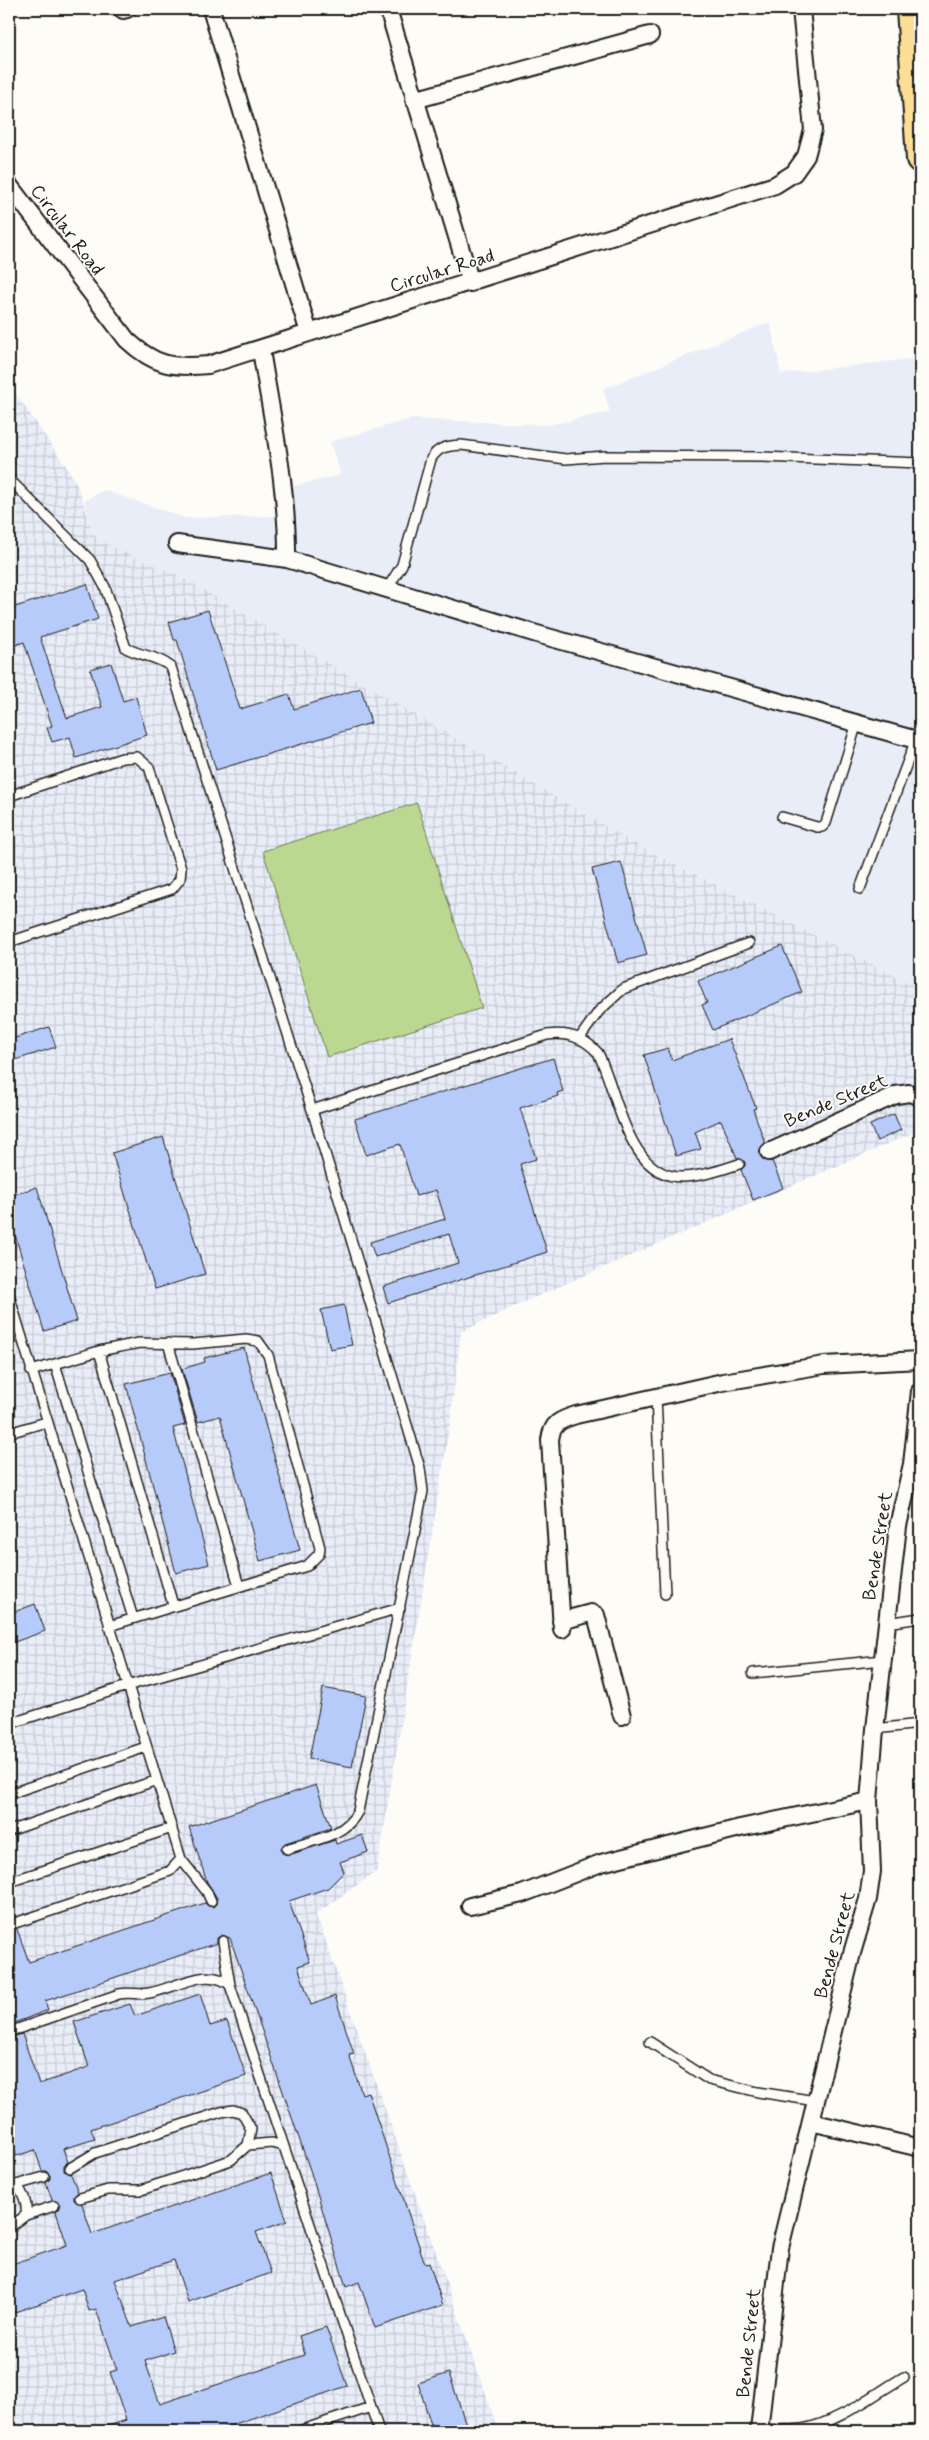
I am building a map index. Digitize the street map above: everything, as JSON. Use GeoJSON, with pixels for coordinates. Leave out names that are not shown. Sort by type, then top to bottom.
{"type":"FeatureCollection","features":[{"type":"Feature","properties":{"kind":"main road"},"geometry":{"type":"LineString","coordinates":[[910,9],[920,158]]}},
{"type":"Feature","properties":{"kind":"street"},"geometry":{"type":"LineString","coordinates":[[211,9],[309,333]]}},
{"type":"Feature","properties":{"kind":"street"},"geometry":{"type":"LineString","coordinates":[[388,9],[471,283]]}},
{"type":"Feature","properties":{"kind":"street","name":"Circular Road"},"geometry":{"type":"LineString","coordinates":[[9,186],[121,333],[142,354],[159,363],[180,368],[208,365],[261,350],[309,333],[775,185],[794,173],[806,156],[813,130],[801,9]]}},
{"type":"Feature","properties":{"kind":"street"},"geometry":{"type":"LineString","coordinates":[[414,100],[650,35]]}},
{"type":"Feature","properties":{"kind":"street"},"geometry":{"type":"LineString","coordinates":[[261,350],[281,472],[287,525],[287,559]]}},
{"type":"Feature","properties":{"kind":"street"},"geometry":{"type":"LineString","coordinates":[[177,544],[287,559],[537,634],[918,740]]}},
{"type":"Feature","properties":{"kind":"street","name":"Bende Street"},"geometry":{"type":"LineString","coordinates":[[769,1152],[896,1095],[909,1093],[920,1096]]}},
{"type":"Feature","properties":{"kind":"street"},"geometry":{"type":"LineString","coordinates":[[622,1716],[596,1615],[591,1613],[562,1625],[550,1440],[553,1426],[563,1419],[576,1415],[723,1382],[824,1365],[920,1360]]}},
{"type":"Feature","properties":{"kind":"street","name":"Bende Street"},"geometry":{"type":"LineString","coordinates":[[760,2430],[780,2248],[852,1953],[868,1899],[872,1871],[869,1801],[875,1729],[898,1526],[916,1464],[920,1391]]}},
{"type":"Feature","properties":{"kind":"street"},"geometry":{"type":"LineString","coordinates":[[470,1906],[522,1894],[601,1863],[740,1828],[869,1801]]}},
{"type":"Feature","properties":{"kind":"street"},"geometry":{"type":"LineString","coordinates":[[811,2122],[920,2148]]}},
{"type":"Feature","properties":{"kind":"lane"},"geometry":{"type":"LineString","coordinates":[[387,589],[402,565],[431,460],[436,451],[446,446],[461,445],[566,459],[605,456],[762,457],[920,463]]}},
{"type":"Feature","properties":{"kind":"lane"},"geometry":{"type":"LineString","coordinates":[[9,479],[90,560],[105,587],[126,648],[138,654],[162,660],[171,667],[312,1110],[420,1468],[423,1491],[358,1811],[354,1820],[345,1830],[287,1849]]}},
{"type":"Feature","properties":{"kind":"lane"},"geometry":{"type":"LineString","coordinates":[[782,817],[817,827],[822,827],[826,823],[857,723]]}},
{"type":"Feature","properties":{"kind":"lane"},"geometry":{"type":"LineString","coordinates":[[860,888],[918,740]]}},
{"type":"Feature","properties":{"kind":"lane"},"geometry":{"type":"LineString","coordinates":[[9,796],[122,758],[137,758],[150,767],[181,869],[180,879],[172,889],[9,942]]}},
{"type":"Feature","properties":{"kind":"lane"},"geometry":{"type":"LineString","coordinates":[[579,1038],[599,1011],[623,989],[750,943]]}},
{"type":"Feature","properties":{"kind":"lane"},"geometry":{"type":"LineString","coordinates":[[312,1110],[547,1035],[566,1035],[579,1038],[590,1044],[598,1053],[631,1139],[638,1153],[653,1168],[664,1173],[682,1177],[709,1173],[739,1164]]}},
{"type":"Feature","properties":{"kind":"lane"},"geometry":{"type":"LineString","coordinates":[[9,1295],[108,1626],[181,1859],[207,1892],[211,1901]]}},
{"type":"Feature","properties":{"kind":"lane"},"geometry":{"type":"LineString","coordinates":[[31,1371],[98,1351],[139,1343],[193,1344],[246,1339],[258,1341],[268,1355],[320,1548],[319,1554],[307,1566],[108,1626]]}},
{"type":"Feature","properties":{"kind":"lane"},"geometry":{"type":"LineString","coordinates":[[168,1343],[238,1586]]}},
{"type":"Feature","properties":{"kind":"lane"},"geometry":{"type":"LineString","coordinates":[[98,1351],[173,1605]]}},
{"type":"Feature","properties":{"kind":"lane"},"geometry":{"type":"LineString","coordinates":[[55,1364],[133,1618]]}},
{"type":"Feature","properties":{"kind":"lane"},"geometry":{"type":"LineString","coordinates":[[656,1397],[665,1594]]}},
{"type":"Feature","properties":{"kind":"lane"},"geometry":{"type":"LineString","coordinates":[[9,1433],[46,1422]]}},
{"type":"Feature","properties":{"kind":"lane"},"geometry":{"type":"LineString","coordinates":[[9,1724],[127,1686],[400,1608]]}},
{"type":"Feature","properties":{"kind":"lane"},"geometry":{"type":"LineString","coordinates":[[887,1623],[920,1618]]}},
{"type":"Feature","properties":{"kind":"lane"},"geometry":{"type":"LineString","coordinates":[[753,1673],[883,1660]]}},
{"type":"Feature","properties":{"kind":"lane"},"geometry":{"type":"LineString","coordinates":[[875,1729],[920,1724]]}},
{"type":"Feature","properties":{"kind":"lane"},"geometry":{"type":"LineString","coordinates":[[9,1794],[146,1747]]}},
{"type":"Feature","properties":{"kind":"lane"},"geometry":{"type":"LineString","coordinates":[[9,1831],[157,1780]]}},
{"type":"Feature","properties":{"kind":"lane"},"geometry":{"type":"LineString","coordinates":[[9,1882],[172,1828]]}},
{"type":"Feature","properties":{"kind":"lane"},"geometry":{"type":"LineString","coordinates":[[15,1923],[170,1871],[181,1859]]}},
{"type":"Feature","properties":{"kind":"lane"},"geometry":{"type":"LineString","coordinates":[[223,1941],[230,1985],[282,2146],[379,2431]]}},
{"type":"Feature","properties":{"kind":"lane"},"geometry":{"type":"LineString","coordinates":[[9,2032],[124,1993],[150,1993],[210,1976],[222,1978],[230,1985]]}},
{"type":"Feature","properties":{"kind":"lane"},"geometry":{"type":"LineString","coordinates":[[650,2042],[709,2080],[758,2092],[816,2102]]}},
{"type":"Feature","properties":{"kind":"lane"},"geometry":{"type":"LineString","coordinates":[[70,2168],[95,2153],[221,2112],[233,2110],[242,2113],[248,2120],[251,2129],[248,2145]]}},
{"type":"Feature","properties":{"kind":"lane"},"geometry":{"type":"LineString","coordinates":[[80,2198],[108,2190],[141,2190],[231,2160],[248,2145],[272,2143],[282,2146]]}},
{"type":"Feature","properties":{"kind":"lane"},"geometry":{"type":"LineString","coordinates":[[13,2187],[44,2177]]}},
{"type":"Feature","properties":{"kind":"lane"},"geometry":{"type":"LineString","coordinates":[[13,2187],[23,2193],[26,2202],[26,2215]]}},
{"type":"Feature","properties":{"kind":"lane"},"geometry":{"type":"LineString","coordinates":[[9,2228],[26,2215],[54,2206]]}},
{"type":"Feature","properties":{"kind":"lane"},"geometry":{"type":"LineString","coordinates":[[760,2430],[800,2430],[818,2425],[847,2411],[904,2377]]}},
{"type":"Feature","properties":{"kind":"lane"},"geometry":{"type":"LineString","coordinates":[[299,2431],[371,2407]]}},
{"type":"Feature","properties":{"kind":"shaded area"},"geometry":{"type":"Polygon","coordinates":[[[770,322],[781,374],[920,358],[920,989],[632,842],[183,579],[104,543],[94,534],[84,501],[104,490],[185,518],[276,516],[274,491],[341,475],[330,442],[411,419],[548,425],[610,412],[603,389],[770,322]]]}},
{"type":"Feature","properties":{"kind":"shaded area"},"geometry":{"type":"Polygon","coordinates":[[[9,384],[68,469],[78,487],[94,534],[104,543],[183,578],[632,842],[920,989],[920,1130],[526,1301],[461,1332],[450,1423],[377,1871],[316,1914],[499,2431],[9,2431],[9,384]]]}},
{"type":"Feature","properties":{"kind":"green space"},"geometry":{"type":"Polygon","coordinates":[[[417,803],[482,1008],[327,1057],[263,851],[417,803]]]}},
{"type":"Feature","properties":{"kind":"building"},"geometry":{"type":"Polygon","coordinates":[[[87,584],[98,619],[40,637],[67,718],[102,707],[90,669],[111,663],[123,701],[136,697],[147,735],[76,758],[70,737],[52,742],[47,728],[52,726],[24,642],[9,647],[9,609],[87,584]]]}},
{"type":"Feature","properties":{"kind":"building"},"geometry":{"type":"Polygon","coordinates":[[[208,610],[240,709],[289,694],[294,709],[361,688],[371,723],[216,770],[177,640],[174,640],[169,622],[208,610]]]}},
{"type":"Feature","properties":{"kind":"building"},"geometry":{"type":"Polygon","coordinates":[[[621,862],[647,955],[618,963],[592,869],[621,862]]]}},
{"type":"Feature","properties":{"kind":"building"},"geometry":{"type":"Polygon","coordinates":[[[782,946],[802,992],[713,1030],[702,1005],[707,1003],[698,981],[782,946]]]}},
{"type":"Feature","properties":{"kind":"building"},"geometry":{"type":"Polygon","coordinates":[[[49,1027],[56,1047],[9,1062],[9,1040],[49,1027]]]}},
{"type":"Feature","properties":{"kind":"building"},"geometry":{"type":"Polygon","coordinates":[[[729,1039],[756,1108],[753,1109],[765,1143],[761,1147],[760,1156],[764,1160],[772,1161],[783,1188],[753,1200],[741,1170],[745,1166],[745,1162],[737,1158],[721,1120],[695,1132],[701,1149],[676,1156],[644,1055],[668,1048],[672,1060],[729,1039]]]}},
{"type":"Feature","properties":{"kind":"building"},"geometry":{"type":"Polygon","coordinates":[[[553,1058],[563,1091],[557,1093],[558,1096],[520,1108],[536,1159],[520,1164],[547,1252],[388,1303],[383,1287],[458,1263],[449,1234],[375,1257],[370,1242],[445,1219],[436,1190],[416,1196],[400,1144],[366,1155],[355,1119],[553,1058]]]}},
{"type":"Feature","properties":{"kind":"building"},"geometry":{"type":"Polygon","coordinates":[[[894,1114],[901,1130],[877,1141],[870,1125],[894,1114]]]}},
{"type":"Feature","properties":{"kind":"building"},"geometry":{"type":"Polygon","coordinates":[[[163,1137],[205,1274],[155,1289],[112,1153],[163,1137]]]}},
{"type":"Feature","properties":{"kind":"building"},"geometry":{"type":"Polygon","coordinates":[[[37,1187],[77,1321],[44,1331],[9,1215],[9,1196],[37,1187]]]}},
{"type":"Feature","properties":{"kind":"building"},"geometry":{"type":"Polygon","coordinates":[[[344,1305],[352,1345],[330,1349],[321,1310],[344,1305]]]}},
{"type":"Feature","properties":{"kind":"building"},"geometry":{"type":"Polygon","coordinates":[[[244,1348],[300,1550],[260,1561],[220,1416],[198,1422],[182,1369],[205,1362],[204,1358],[244,1348]]]}},
{"type":"Feature","properties":{"kind":"building"},"geometry":{"type":"Polygon","coordinates":[[[170,1373],[185,1425],[173,1428],[209,1564],[176,1573],[126,1384],[170,1373]]]}},
{"type":"Feature","properties":{"kind":"building"},"geometry":{"type":"Polygon","coordinates":[[[35,1604],[45,1631],[9,1644],[9,1614],[35,1604]]]}},
{"type":"Feature","properties":{"kind":"building"},"geometry":{"type":"Polygon","coordinates":[[[323,1688],[366,1696],[352,1767],[309,1759],[323,1688]]]}},
{"type":"Feature","properties":{"kind":"building"},"geometry":{"type":"Polygon","coordinates":[[[316,1785],[331,1828],[285,1843],[281,1848],[282,1853],[289,1855],[335,1840],[336,1844],[362,1835],[368,1852],[340,1862],[344,1872],[328,1888],[289,1901],[310,1962],[298,1966],[311,2005],[335,1996],[354,2054],[349,2055],[362,2094],[368,2092],[425,2264],[429,2263],[443,2305],[375,2328],[359,2282],[346,2287],[311,2173],[230,1938],[222,1935],[217,1938],[217,1943],[45,2001],[48,2010],[9,2025],[9,1925],[17,1929],[29,1962],[205,1903],[213,1907],[216,1904],[217,1898],[207,1882],[189,1827],[316,1785]]]}},
{"type":"Feature","properties":{"kind":"building"},"geometry":{"type":"Polygon","coordinates":[[[9,1911],[11,1911],[13,1917],[9,1921],[9,1911]]]}},
{"type":"Feature","properties":{"kind":"building"},"geometry":{"type":"Polygon","coordinates":[[[200,1994],[210,2026],[227,2021],[246,2076],[91,2129],[95,2139],[63,2149],[68,2162],[64,2165],[64,2171],[71,2174],[78,2192],[74,2196],[74,2200],[82,2204],[92,2234],[271,2173],[287,2221],[256,2232],[271,2273],[188,2302],[174,2260],[115,2280],[132,2327],[163,2317],[174,2351],[145,2361],[160,2404],[305,2355],[299,2336],[326,2327],[347,2386],[214,2431],[99,2431],[99,2429],[126,2420],[110,2372],[117,2370],[96,2309],[89,2311],[82,2289],[9,2314],[9,2265],[67,2245],[56,2212],[60,2208],[60,2204],[52,2200],[46,2183],[50,2179],[50,2175],[46,2171],[42,2171],[35,2150],[16,2156],[14,2147],[9,2149],[9,2097],[14,2095],[9,2077],[9,2038],[22,2034],[39,2084],[89,2067],[74,2022],[130,2004],[135,2016],[200,1994]]]}},
{"type":"Feature","properties":{"kind":"building"},"geometry":{"type":"Polygon","coordinates":[[[449,2373],[468,2431],[433,2431],[418,2383],[449,2373]]]}}]}
